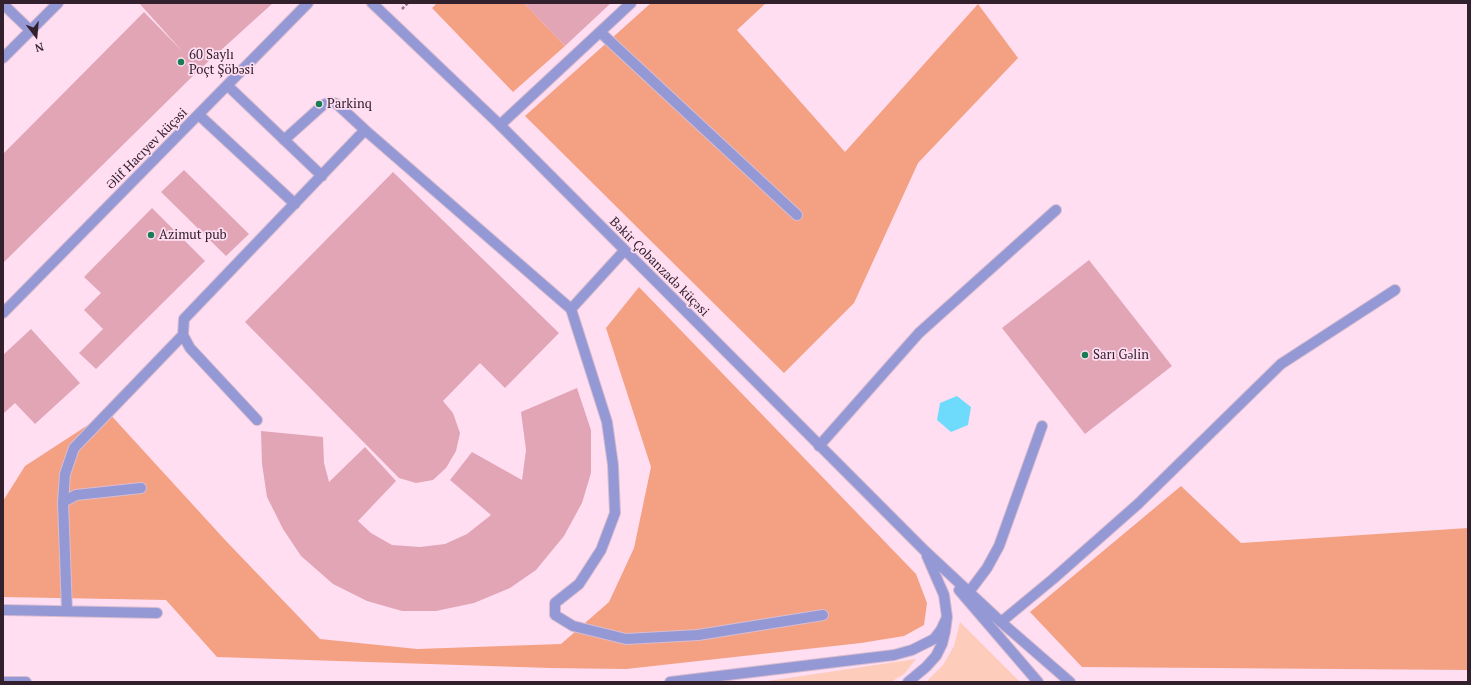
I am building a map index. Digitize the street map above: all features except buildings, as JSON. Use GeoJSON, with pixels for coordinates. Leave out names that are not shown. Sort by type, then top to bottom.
{"type":"FeatureCollection","features":[{"type":"Feature","properties":{"kind":"street"},"geometry":{"type":"LineString","coordinates":[[3,58],[58,3]]}},
{"type":"Feature","properties":{"kind":"street","name":"Əlif Hacıyev küçəsi"},"geometry":{"type":"LineString","coordinates":[[3,313],[308,3]]}},
{"type":"Feature","properties":{"kind":"street","name":"Bəkir Çobanzadə küçəsi"},"geometry":{"type":"LineString","coordinates":[[372,3],[500,125],[624,251],[925,551]]}},
{"type":"Feature","properties":{"kind":"street"},"geometry":{"type":"LineString","coordinates":[[500,125],[631,3]]}},
{"type":"Feature","properties":{"kind":"street"},"geometry":{"type":"LineString","coordinates":[[3,4],[31,31]]}},
{"type":"Feature","properties":{"kind":"street"},"geometry":{"type":"LineString","coordinates":[[600,32],[797,215]]}},
{"type":"Feature","properties":{"kind":"street"},"geometry":{"type":"LineString","coordinates":[[228,86],[322,176]]}},
{"type":"Feature","properties":{"kind":"street"},"geometry":{"type":"LineString","coordinates":[[284,140],[323,104],[330,102],[337,104],[571,309],[607,422],[613,465],[615,513],[601,550],[580,584],[555,603],[556,615],[572,626],[626,639],[698,635],[823,615]]}},
{"type":"Feature","properties":{"kind":"street"},"geometry":{"type":"LineString","coordinates":[[199,115],[294,204]]}},
{"type":"Feature","properties":{"kind":"street"},"geometry":{"type":"LineString","coordinates":[[257,420],[190,348],[183,335],[184,319],[365,130]]}},
{"type":"Feature","properties":{"kind":"street"},"geometry":{"type":"LineString","coordinates":[[819,446],[919,333],[1056,210]]}},
{"type":"Feature","properties":{"kind":"street"},"geometry":{"type":"LineString","coordinates":[[571,309],[624,251]]}},
{"type":"Feature","properties":{"kind":"street"},"geometry":{"type":"LineString","coordinates":[[1001,622],[1053,579],[1138,504],[1281,364],[1395,290]]}},
{"type":"Feature","properties":{"kind":"street"},"geometry":{"type":"LineString","coordinates":[[67,611],[64,502],[65,474],[74,448],[183,335]]}},
{"type":"Feature","properties":{"kind":"street"},"geometry":{"type":"LineString","coordinates":[[969,592],[987,568],[999,546],[1042,426]]}},
{"type":"Feature","properties":{"kind":"street"},"geometry":{"type":"LineString","coordinates":[[64,502],[76,496],[141,488]]}},
{"type":"Feature","properties":{"kind":"street"},"geometry":{"type":"LineString","coordinates":[[925,551],[1001,622],[1070,682]]}},
{"type":"Feature","properties":{"kind":"street"},"geometry":{"type":"LineString","coordinates":[[908,682],[926,667],[936,656],[942,644],[947,617],[944,596],[925,551]]}},
{"type":"Feature","properties":{"kind":"street"},"geometry":{"type":"LineString","coordinates":[[925,551],[1038,682]]}},
{"type":"Feature","properties":{"kind":"street"},"geometry":{"type":"LineString","coordinates":[[3,610],[157,613]]}},
{"type":"Feature","properties":{"kind":"street"},"geometry":{"type":"LineString","coordinates":[[670,682],[894,655],[912,650],[934,639],[941,630],[947,617]]}},
{"type":"Feature","properties":{"kind":"street"},"geometry":{"type":"LineString","coordinates":[[3,682],[26,682]]}},
{"type":"Feature","properties":{"kind":"shaded area"},"geometry":{"type":"Polygon","coordinates":[[[437,3],[524,3],[565,46],[513,92],[432,8],[437,3]]]}},
{"type":"Feature","properties":{"kind":"shaded area"},"geometry":{"type":"Polygon","coordinates":[[[651,3],[766,3],[737,30],[845,152],[978,4],[1018,58],[918,163],[854,303],[784,373],[525,116],[651,3]]]}},
{"type":"Feature","properties":{"kind":"shaded area"},"geometry":{"type":"Polygon","coordinates":[[[639,287],[916,574],[927,603],[924,625],[904,636],[861,643],[626,669],[550,668],[217,657],[166,600],[3,597],[3,501],[25,466],[108,412],[226,541],[320,639],[417,649],[561,644],[609,602],[634,548],[651,467],[606,328],[639,287]]]}},
{"type":"Feature","properties":{"kind":"shaded area"},"geometry":{"type":"Polygon","coordinates":[[[1181,486],[1241,543],[1468,528],[1468,670],[1082,667],[1030,612],[1181,486]]]}},
{"type":"Feature","properties":{"kind":"shaded area"},"geometry":{"type":"Polygon","coordinates":[[[960,622],[1020,682],[926,682],[943,665],[954,646],[960,622]]]}},
{"type":"Feature","properties":{"kind":"shaded area"},"geometry":{"type":"Polygon","coordinates":[[[916,659],[904,674],[891,682],[761,682],[916,659]]]}},
{"type":"Feature","properties":{"kind":"water"},"geometry":{"type":"Polygon","coordinates":[[[957,396],[971,407],[968,425],[951,432],[937,420],[940,403],[957,396]]]}},
{"type":"Feature","properties":{"kind":"place","name":"60 Saylı Poçt Şöbəsi"},"geometry":{"type":"Point","coordinates":[181,62]}},
{"type":"Feature","properties":{"kind":"place","name":"Parkinq"},"geometry":{"type":"Point","coordinates":[319,104]}},
{"type":"Feature","properties":{"kind":"place","name":"Azimut pub"},"geometry":{"type":"Point","coordinates":[151,235]}},
{"type":"Feature","properties":{"kind":"place","name":"Sarı Gəlin"},"geometry":{"type":"Point","coordinates":[1085,355]}}]}
